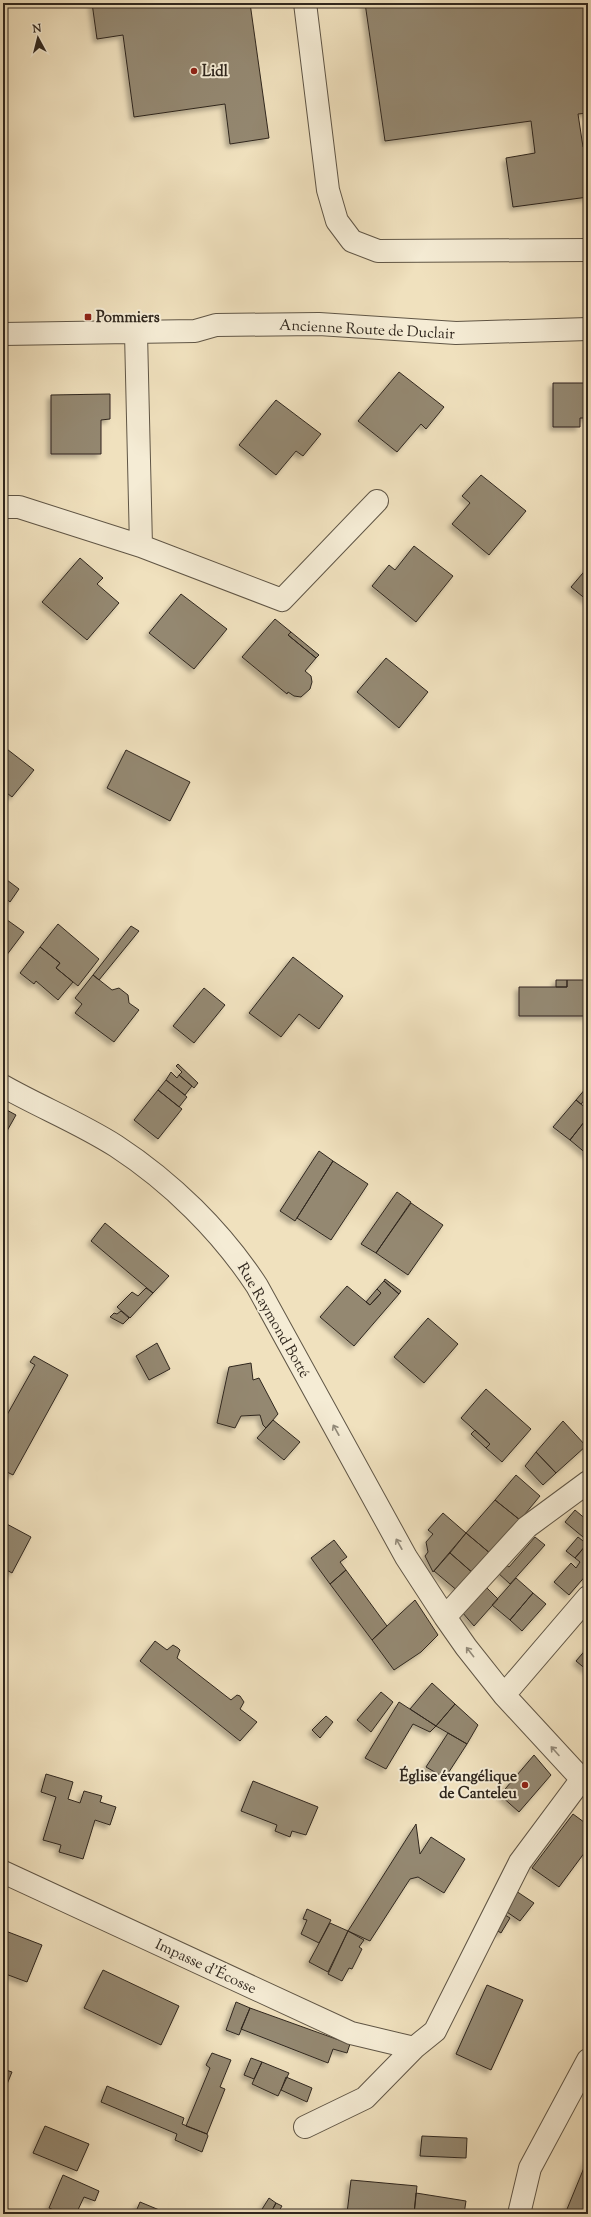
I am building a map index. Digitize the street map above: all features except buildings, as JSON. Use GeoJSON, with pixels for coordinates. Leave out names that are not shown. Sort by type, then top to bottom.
{"type":"FeatureCollection","features":[{"type":"Feature","properties":{"kind":"street"},"geometry":{"type":"LineString","coordinates":[[305,3],[328,190],[337,221],[352,241],[378,251],[588,250]]}},
{"type":"Feature","properties":{"kind":"street","name":"Ancienne Route de Duclair"},"geometry":{"type":"LineString","coordinates":[[3,334],[136,333],[195,331],[216,325],[318,324],[456,333],[588,329]]}},
{"type":"Feature","properties":{"kind":"street"},"geometry":{"type":"LineString","coordinates":[[136,333],[141,546]]}},
{"type":"Feature","properties":{"kind":"street"},"geometry":{"type":"LineString","coordinates":[[3,507],[19,507],[141,546],[282,600],[377,501]]}},
{"type":"Feature","properties":{"kind":"street","name":"Rue Raymond Botté"},"geometry":{"type":"LineString","coordinates":[[3,1086],[70,1120],[115,1146],[144,1166],[212,1228],[237,1256],[257,1286],[406,1557],[445,1617],[466,1647],[504,1695],[585,1783]]}},
{"type":"Feature","properties":{"kind":"street"},"geometry":{"type":"LineString","coordinates":[[445,1617],[527,1527],[588,1482]]}},
{"type":"Feature","properties":{"kind":"street"},"geometry":{"type":"LineString","coordinates":[[504,1695],[588,1597]]}},
{"type":"Feature","properties":{"kind":"street"},"geometry":{"type":"LineString","coordinates":[[305,2127],[365,2098],[414,2048],[435,2031],[520,1862],[585,1783]]}},
{"type":"Feature","properties":{"kind":"street","name":"Impasse d'Écosse"},"geometry":{"type":"LineString","coordinates":[[3,1872],[351,2033],[414,2048]]}},
{"type":"Feature","properties":{"kind":"street"},"geometry":{"type":"LineString","coordinates":[[519,2214],[530,2168],[588,2060]]}},
{"type":"Feature","properties":{"kind":"place","name":"Lidl"},"geometry":{"type":"Point","coordinates":[194,71]}},
{"type":"Feature","properties":{"kind":"place","name":"Pommiers"},"geometry":{"type":"Point","coordinates":[88,317]}},
{"type":"Feature","properties":{"kind":"place","name":"Église évangélique de Canteleu"},"geometry":{"type":"Point","coordinates":[525,1785]}}]}
